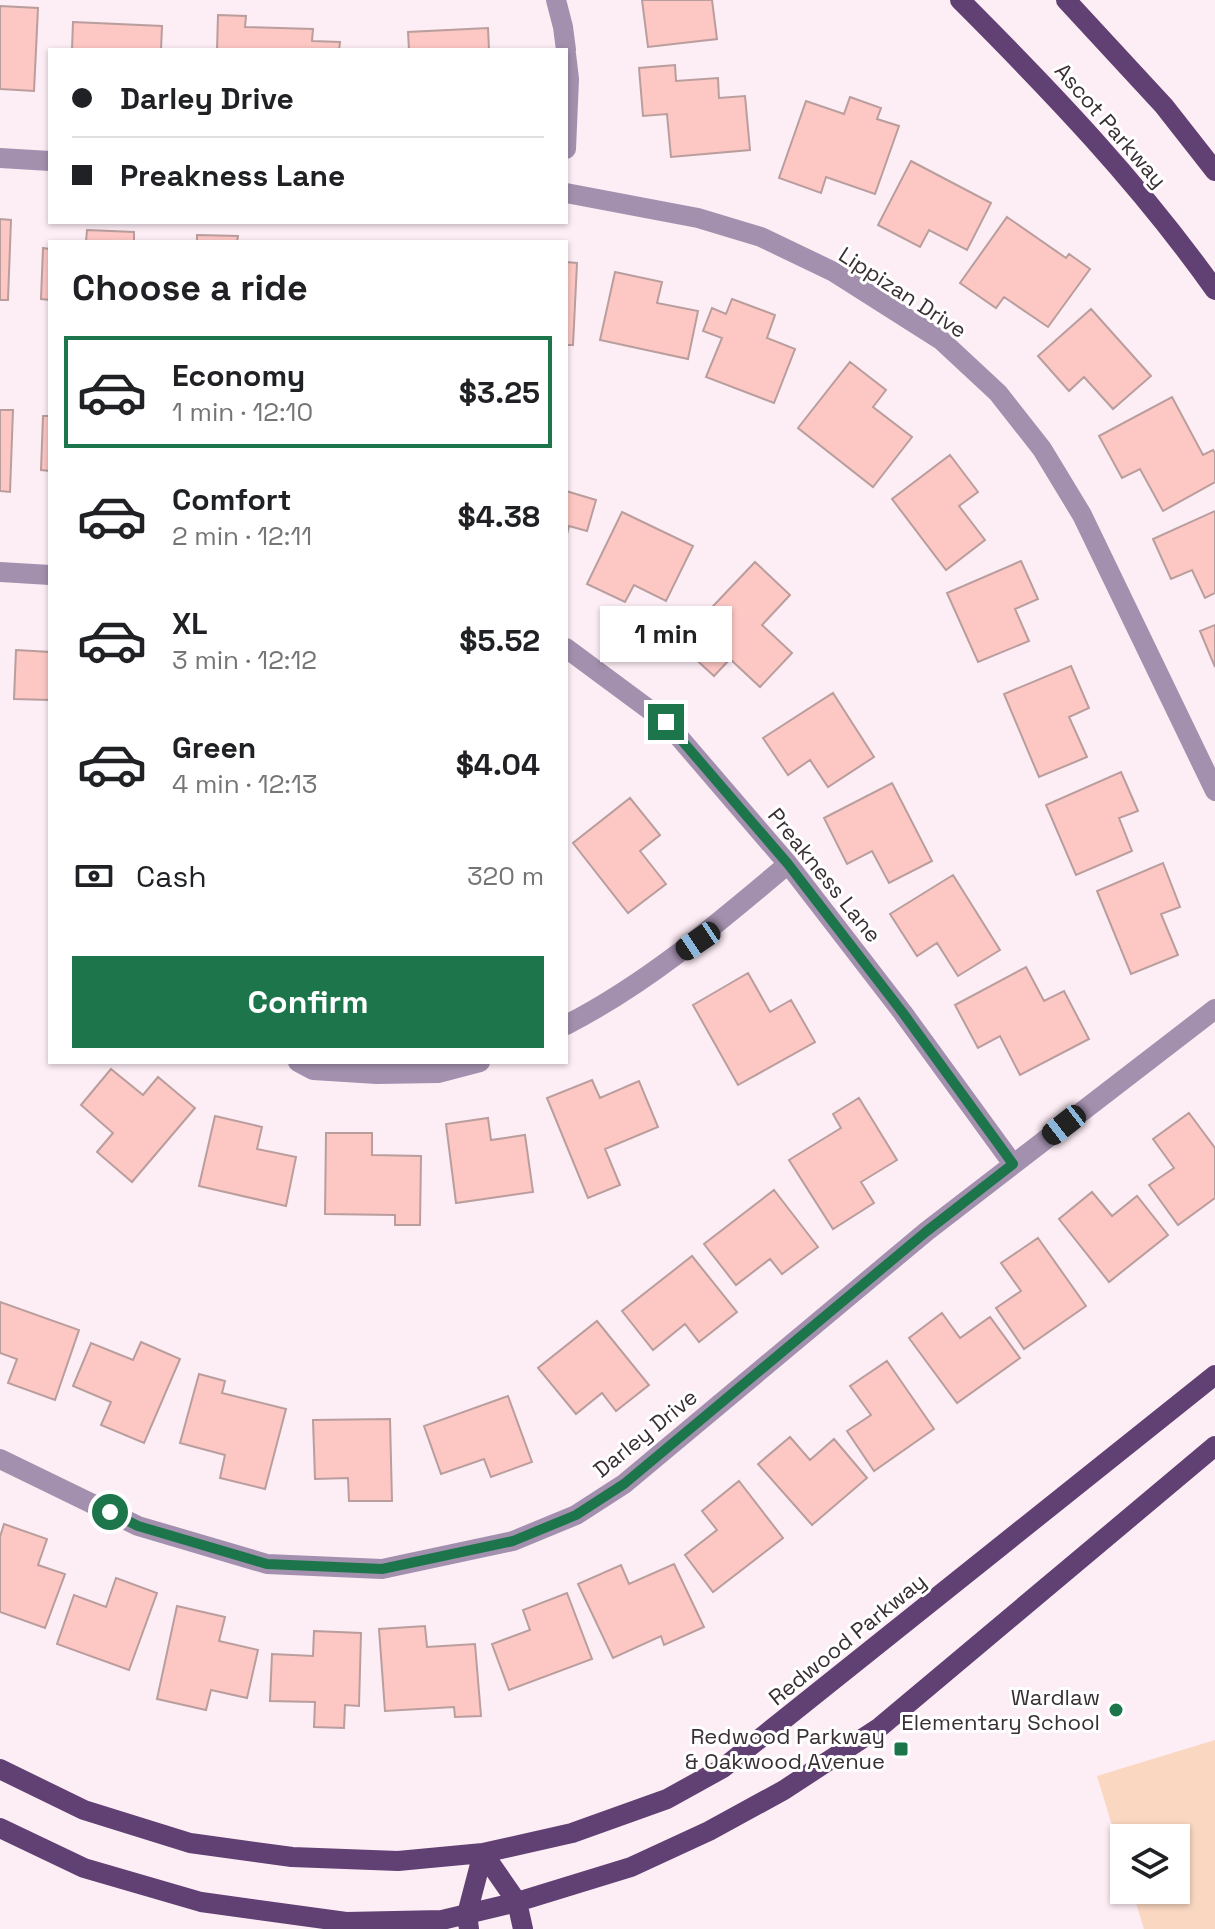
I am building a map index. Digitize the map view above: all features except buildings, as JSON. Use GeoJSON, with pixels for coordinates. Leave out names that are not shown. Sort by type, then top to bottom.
{"type":"FeatureCollection","features":[{"type":"Feature","properties":{"kind":"main road","name":"Ascot Parkway"},"geometry":{"type":"LineString","coordinates":[[960,0],[1045,84],[1104,151],[1215,290]]}},
{"type":"Feature","properties":{"kind":"main road"},"geometry":{"type":"LineString","coordinates":[[1066,0],[1164,106],[1215,171]]}},
{"type":"Feature","properties":{"kind":"main road","name":"Redwood Parkway"},"geometry":{"type":"LineString","coordinates":[[0,1769],[84,1810],[190,1843],[292,1857],[398,1861],[483,1853],[572,1833],[667,1799],[723,1768],[1215,1375]]}},
{"type":"Feature","properties":{"kind":"main road"},"geometry":{"type":"LineString","coordinates":[[0,1828],[84,1868],[201,1902],[346,1922],[468,1922],[517,1902],[631,1867],[709,1831],[784,1790],[880,1727],[1215,1446]]}},
{"type":"Feature","properties":{"kind":"main road"},"geometry":{"type":"LineString","coordinates":[[483,1853],[517,1902],[523,1929]]}},
{"type":"Feature","properties":{"kind":"main road"},"geometry":{"type":"LineString","coordinates":[[468,1922],[483,1853]]}},
{"type":"Feature","properties":{"kind":"street"},"geometry":{"type":"LineString","coordinates":[[556,0],[566,48]]}},
{"type":"Feature","properties":{"kind":"street"},"geometry":{"type":"LineString","coordinates":[[568,70],[568,102]]}},
{"type":"Feature","properties":{"kind":"street"},"geometry":{"type":"LineString","coordinates":[[0,158],[48,161]]}},
{"type":"Feature","properties":{"kind":"street","name":"Lippizan Drive"},"geometry":{"type":"LineString","coordinates":[[568,193],[698,218],[761,237],[834,272],[941,340],[998,393],[1050,462],[1082,515],[1215,791]]}},
{"type":"Feature","properties":{"kind":"street"},"geometry":{"type":"LineString","coordinates":[[0,572],[48,575]]}},
{"type":"Feature","properties":{"kind":"street","name":"Preakness Lane"},"geometry":{"type":"LineString","coordinates":[[568,649],[666,722],[788,864],[903,1013],[1013,1164]]}},
{"type":"Feature","properties":{"kind":"street"},"geometry":{"type":"LineString","coordinates":[[568,1024],[600,1007],[698,941],[788,864]]}},
{"type":"Feature","properties":{"kind":"street","name":"Darley Drive"},"geometry":{"type":"LineString","coordinates":[[0,1459],[138,1526],[267,1564],[382,1569],[513,1541],[576,1515],[624,1484],[927,1231],[1215,1009]]}},
{"type":"Feature","properties":{"kind":"street"},"geometry":{"type":"LineString","coordinates":[[302,1064],[313,1070],[377,1074],[438,1073],[472,1064]]}},
{"type":"Feature","properties":{"kind":"shaded area"},"geometry":{"type":"Polygon","coordinates":[[[1215,1740],[1215,1929],[1144,1929],[1136,1904],[1190,1904],[1190,1824],[1112,1824],[1097,1776],[1215,1740]]]}},
{"type":"Feature","properties":{"kind":"place","name":"Wardlaw Elementary School"},"geometry":{"type":"Point","coordinates":[1116,1710]}},
{"type":"Feature","properties":{"kind":"place","name":"Redwood Parkway & Oakwood Avenue"},"geometry":{"type":"Point","coordinates":[901,1749]}},
{"type":"Feature","properties":{"kind":"route"},"geometry":{"type":"LineString","coordinates":[[110,1512],[138,1526],[267,1564],[382,1569],[513,1541],[576,1515],[624,1484],[927,1231],[1013,1164],[903,1013],[788,864],[666,722]]}}]}
